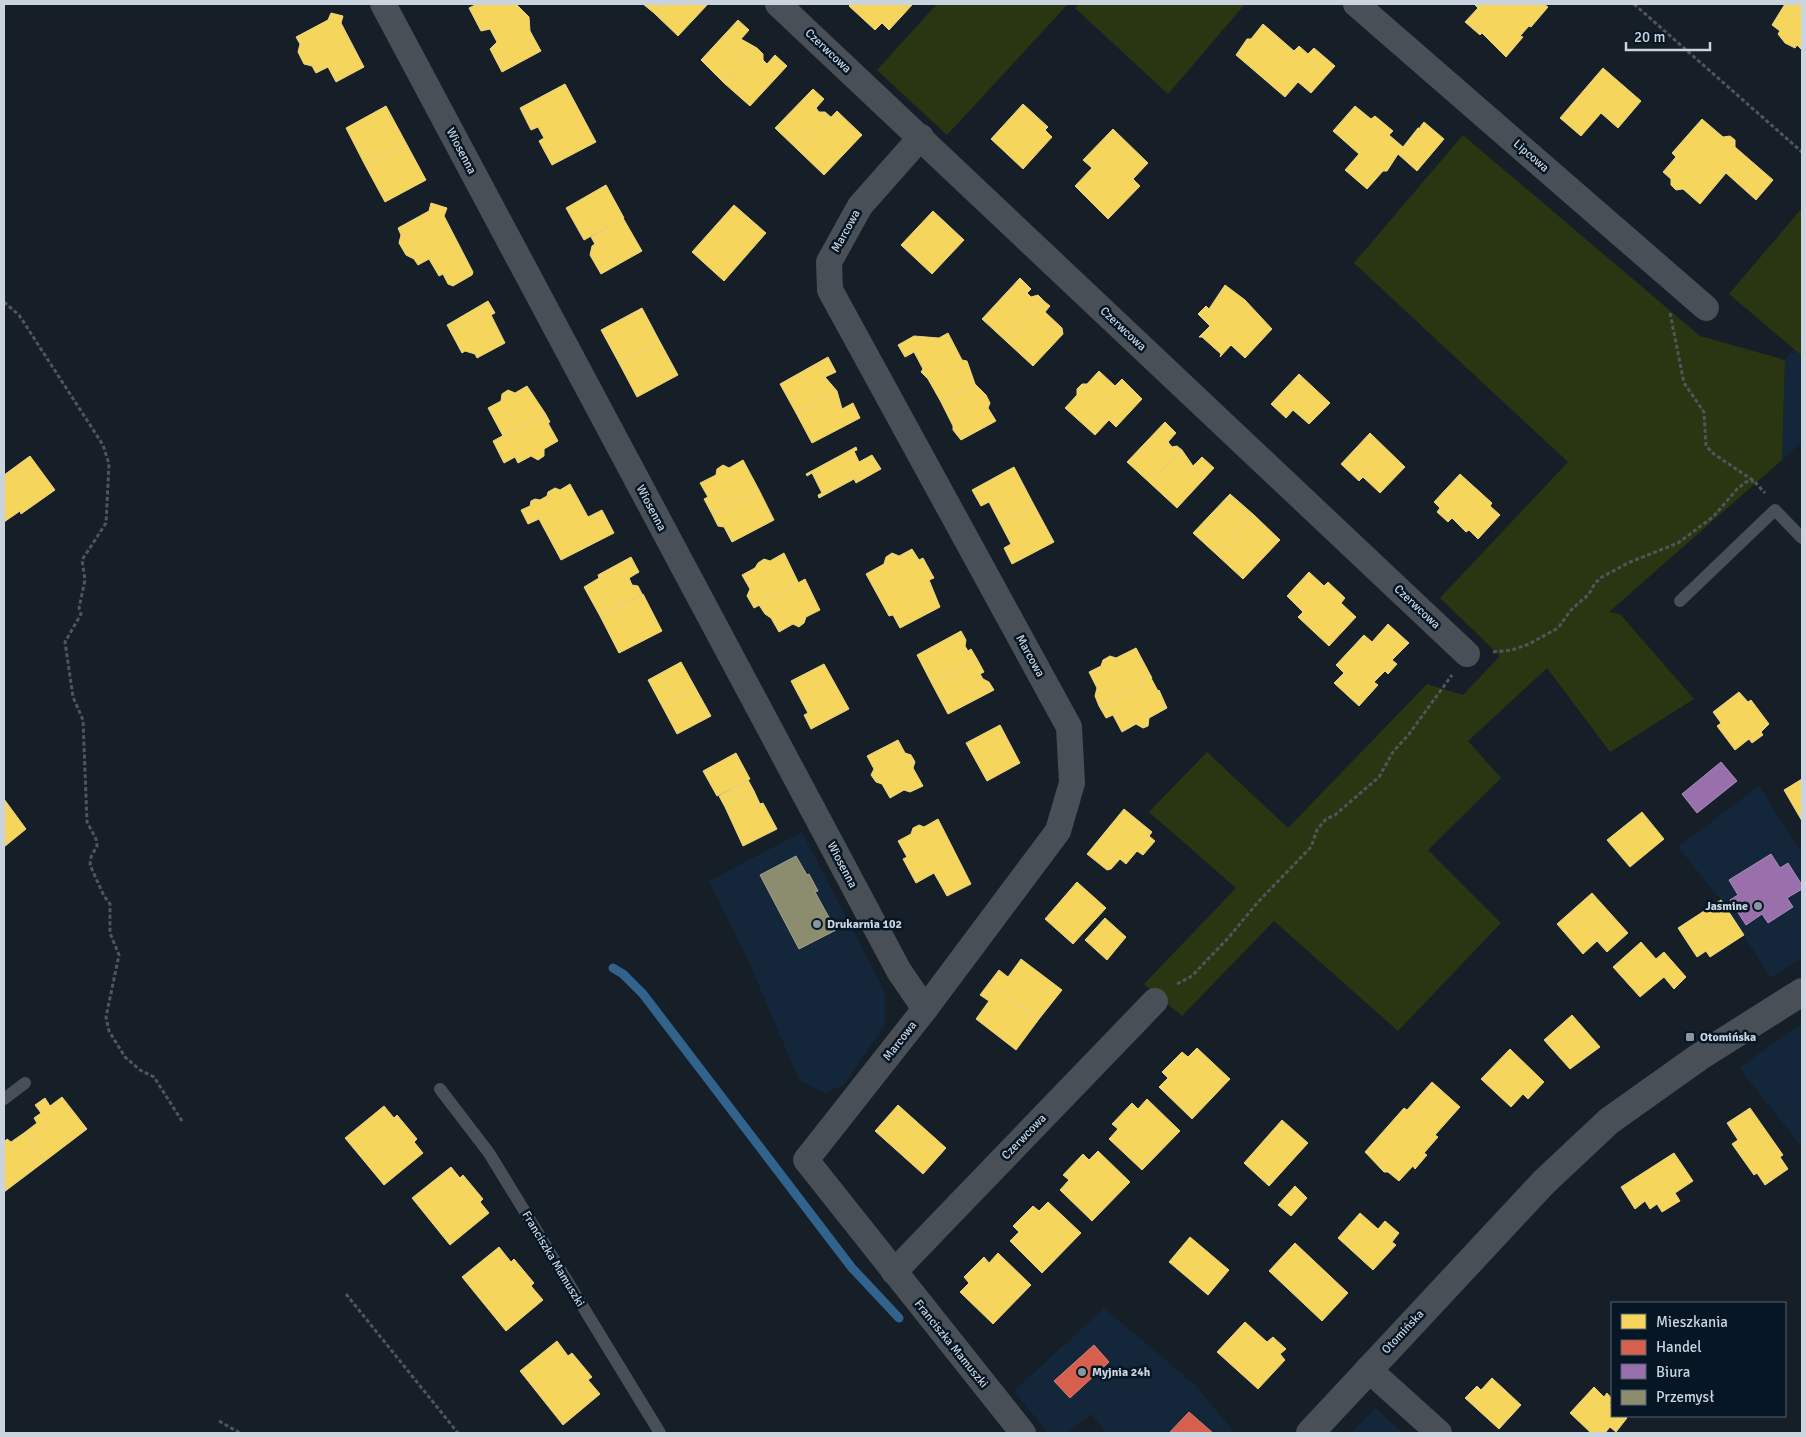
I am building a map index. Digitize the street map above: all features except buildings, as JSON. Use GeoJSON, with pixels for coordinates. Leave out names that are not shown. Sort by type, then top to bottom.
{"type":"FeatureCollection","features":[{"type":"Feature","properties":{"kind":"street","name":"Wiosenna"},"geometry":{"type":"LineString","coordinates":[[383,4],[899,970],[925,1009]]}},
{"type":"Feature","properties":{"kind":"street","name":"Czerwcowa"},"geometry":{"type":"LineString","coordinates":[[778,4],[1467,654]]}},
{"type":"Feature","properties":{"kind":"street","name":"Lipcowa"},"geometry":{"type":"LineString","coordinates":[[1356,4],[1706,308]]}},
{"type":"Feature","properties":{"kind":"street","name":"Marcowa"},"geometry":{"type":"LineString","coordinates":[[806,1160],[925,1009],[1058,831],[1072,783],[1069,727],[830,290],[829,262],[860,206],[921,137]]}},
{"type":"Feature","properties":{"kind":"street","name":"Otomińska"},"geometry":{"type":"LineString","coordinates":[[1310,1433],[1544,1182],[1610,1121],[1699,1057],[1802,992]]}},
{"type":"Feature","properties":{"kind":"street","name":"Czerwcowa"},"geometry":{"type":"LineString","coordinates":[[894,1272],[1155,1001]]}},
{"type":"Feature","properties":{"kind":"street","name":"Franciszka Mamuszki"},"geometry":{"type":"LineString","coordinates":[[806,1160],[1023,1433]]}},
{"type":"Feature","properties":{"kind":"street"},"geometry":{"type":"LineString","coordinates":[[1368,1369],[1439,1433]]}},
{"type":"Feature","properties":{"kind":"lane"},"geometry":{"type":"LineString","coordinates":[[1680,601],[1775,510],[1802,538]]}},
{"type":"Feature","properties":{"kind":"lane"},"geometry":{"type":"LineString","coordinates":[[4,1099],[25,1083]]}},
{"type":"Feature","properties":{"kind":"lane","name":"Franciszka Mamuszki"},"geometry":{"type":"LineString","coordinates":[[440,1089],[490,1153],[660,1433]]}},
{"type":"Feature","properties":{"kind":"path"},"geometry":{"type":"LineString","coordinates":[[1634,4],[1802,152]]}},
{"type":"Feature","properties":{"kind":"path"},"geometry":{"type":"LineString","coordinates":[[1672,278],[1669,303],[1675,342],[1684,383],[1704,412],[1706,446],[1714,454],[1761,486],[1775,510]]}},
{"type":"Feature","properties":{"kind":"path"},"geometry":{"type":"LineString","coordinates":[[4,302],[19,315],[86,416],[103,445],[109,464],[106,523],[82,560],[85,580],[79,608],[81,614],[65,642],[73,697],[83,720],[87,822],[96,839],[97,846],[91,857],[90,865],[104,896],[110,904],[110,933],[119,955],[106,1017],[109,1031],[125,1057],[140,1070],[154,1077],[182,1121]]}},
{"type":"Feature","properties":{"kind":"path"},"geometry":{"type":"LineString","coordinates":[[1155,1001],[1164,992],[1192,976],[1230,937],[1258,902],[1311,846],[1317,830],[1326,819],[1335,815],[1379,777],[1393,752],[1467,654],[1512,650],[1558,628],[1571,610],[1589,594],[1595,583],[1602,577],[1630,562],[1678,543],[1713,516],[1738,488],[1746,482],[1754,481]]}},
{"type":"Feature","properties":{"kind":"path"},"geometry":{"type":"LineString","coordinates":[[346,1294],[458,1433]]}},
{"type":"Feature","properties":{"kind":"path"},"geometry":{"type":"LineString","coordinates":[[219,1421],[240,1433]]}},
{"type":"Feature","properties":{"kind":"shaded area"},"geometry":{"type":"Polygon","coordinates":[[[1794,349],[1802,356],[1802,442],[1782,460],[1785,360],[1794,349]]]}},
{"type":"Feature","properties":{"kind":"shaded area"},"geometry":{"type":"Polygon","coordinates":[[[1759,786],[1802,854],[1802,958],[1771,978],[1721,900],[1678,847],[1759,786]]]}},
{"type":"Feature","properties":{"kind":"shaded area"},"geometry":{"type":"Polygon","coordinates":[[[802,832],[885,992],[885,1025],[844,1085],[824,1093],[799,1080],[749,962],[709,881],[802,832]]]}},
{"type":"Feature","properties":{"kind":"shaded area"},"geometry":{"type":"Polygon","coordinates":[[[1802,1023],[1802,1147],[1739,1068],[1802,1023]]]}},
{"type":"Feature","properties":{"kind":"shaded area"},"geometry":{"type":"Polygon","coordinates":[[[1104,1308],[1195,1385],[1235,1433],[1106,1433],[1091,1414],[1067,1433],[1048,1433],[1014,1391],[1104,1308]]]}},
{"type":"Feature","properties":{"kind":"shaded area"},"geometry":{"type":"Polygon","coordinates":[[[1375,1408],[1403,1433],[1351,1433],[1375,1408]]]}},
{"type":"Feature","properties":{"kind":"green space"},"geometry":{"type":"Polygon","coordinates":[[[937,4],[1068,4],[947,135],[877,70],[937,4]]]}},
{"type":"Feature","properties":{"kind":"green space"},"geometry":{"type":"Polygon","coordinates":[[[1079,4],[1245,4],[1168,94],[1075,8],[1079,4]]]}},
{"type":"Feature","properties":{"kind":"green space"},"geometry":{"type":"Polygon","coordinates":[[[1463,135],[1700,336],[1785,360],[1782,460],[1609,612],[1620,614],[1694,699],[1610,752],[1547,668],[1468,741],[1501,778],[1428,850],[1501,923],[1398,1031],[1274,921],[1182,1016],[1144,984],[1236,888],[1149,812],[1207,752],[1288,828],[1427,684],[1463,695],[1500,656],[1440,598],[1568,462],[1354,263],[1463,135]]]}},
{"type":"Feature","properties":{"kind":"green space"},"geometry":{"type":"Polygon","coordinates":[[[1802,208],[1802,356],[1729,294],[1802,208]]]}},
{"type":"Feature","properties":{"kind":"waterway"},"geometry":{"type":"LineString","coordinates":[[613,968],[623,974],[643,994],[852,1268],[899,1318]]}},
{"type":"Feature","properties":{"kind":"place","name":"Jasmine"},"geometry":{"type":"Point","coordinates":[1758,906]}},
{"type":"Feature","properties":{"kind":"place","name":"Drukarnia 102"},"geometry":{"type":"Point","coordinates":[817,924]}},
{"type":"Feature","properties":{"kind":"place","name":"Otomińska"},"geometry":{"type":"Point","coordinates":[1690,1037]}},
{"type":"Feature","properties":{"kind":"place","name":"Myjnia 24h"},"geometry":{"type":"Point","coordinates":[1082,1372]}}]}
